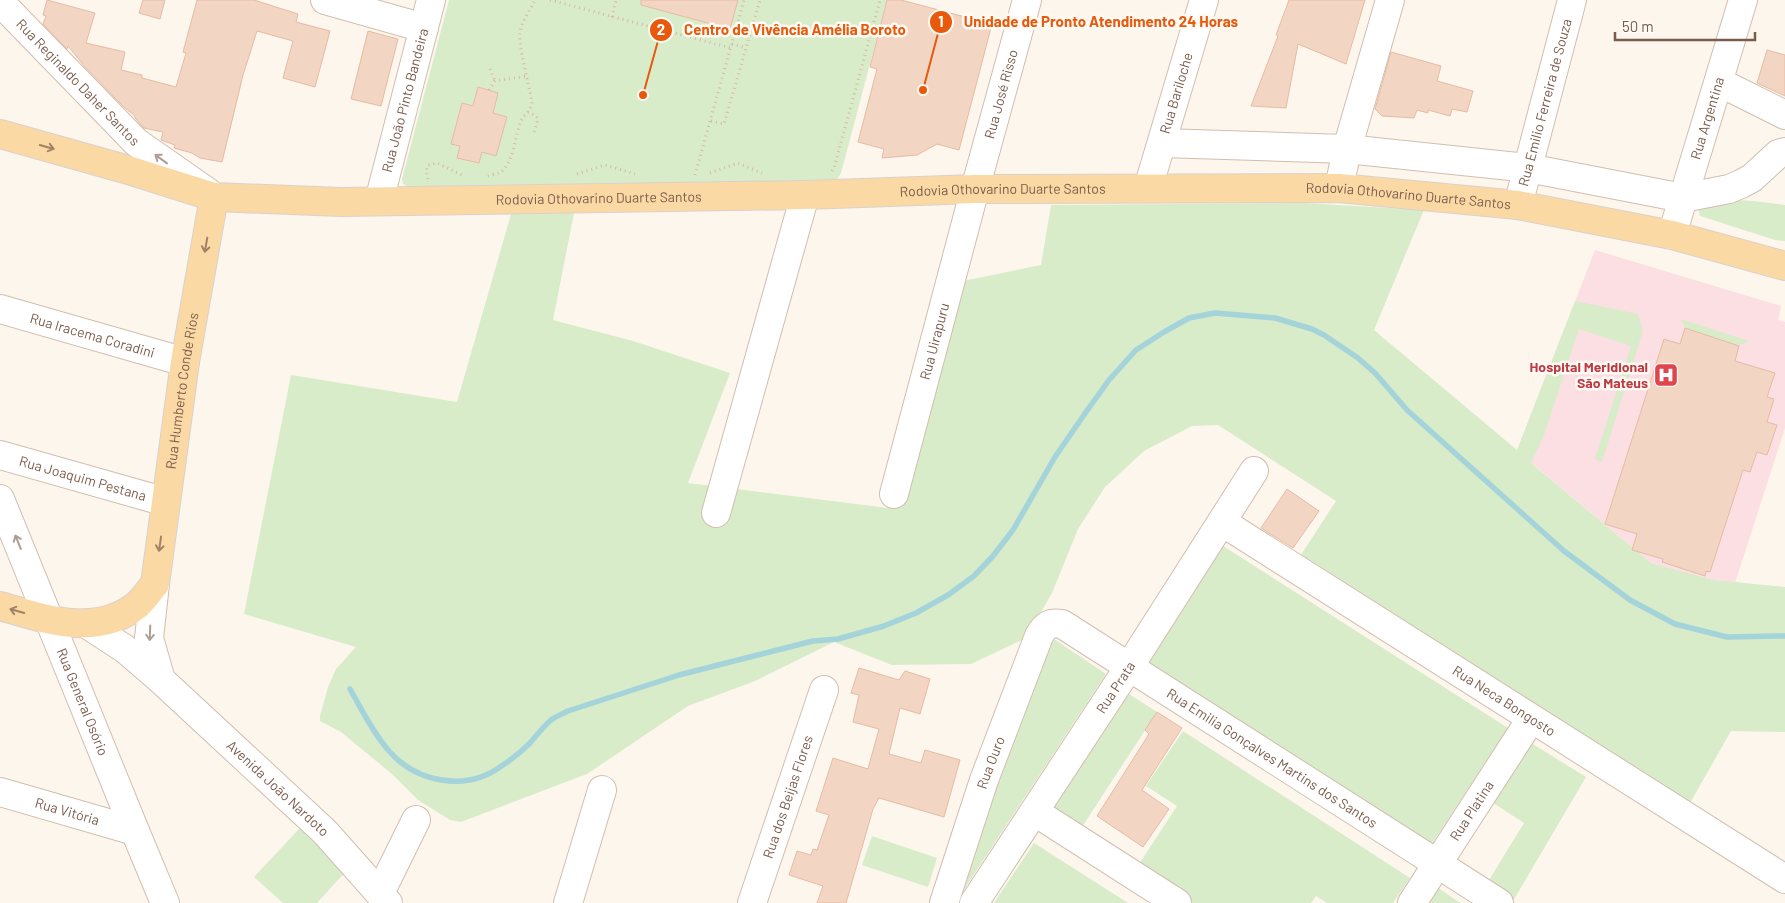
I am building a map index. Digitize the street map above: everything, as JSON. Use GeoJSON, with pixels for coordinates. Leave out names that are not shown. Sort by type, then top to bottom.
{"type":"FeatureCollection","features":[{"type":"Feature","properties":{"kind":"main road","name":"Rodovia Othovarino Duarte Santos"},"geometry":{"type":"LineString","coordinates":[[0,134],[125,169],[214,197],[341,202],[805,195],[975,189],[1339,188],[1518,205],[1672,235],[1785,266]]}},
{"type":"Feature","properties":{"kind":"main road","name":"Rua Humberto Conde Rios"},"geometry":{"type":"LineString","coordinates":[[155,584],[186,362],[214,197]]}},
{"type":"Feature","properties":{"kind":"main road"},"geometry":{"type":"LineString","coordinates":[[1735,252],[1785,252]]}},
{"type":"Feature","properties":{"kind":"main road"},"geometry":{"type":"LineString","coordinates":[[1735,252],[1785,286]]}},
{"type":"Feature","properties":{"kind":"main road"},"geometry":{"type":"LineString","coordinates":[[0,606],[49,620],[88,625],[110,621],[124,614],[138,604],[155,584]]}},
{"type":"Feature","properties":{"kind":"street"},"geometry":{"type":"LineString","coordinates":[[325,0],[424,28]]}},
{"type":"Feature","properties":{"kind":"street","name":"Rua João Pinto Bandeira"},"geometry":{"type":"LineString","coordinates":[[379,201],[430,0]]}},
{"type":"Feature","properties":{"kind":"street","name":"Rua José Risso"},"geometry":{"type":"LineString","coordinates":[[975,189],[1027,0]]}},
{"type":"Feature","properties":{"kind":"street","name":"Rua Bariloche"},"geometry":{"type":"LineString","coordinates":[[1148,188],[1204,0]]}},
{"type":"Feature","properties":{"kind":"street"},"geometry":{"type":"LineString","coordinates":[[1339,188],[1347,149],[1390,0]]}},
{"type":"Feature","properties":{"kind":"street","name":"Rua Emilio Ferreira de Souza"},"geometry":{"type":"LineString","coordinates":[[1518,205],[1572,0]]}},
{"type":"Feature","properties":{"kind":"street","name":"Rua Argentina"},"geometry":{"type":"LineString","coordinates":[[1672,235],[1743,0]]}},
{"type":"Feature","properties":{"kind":"street","name":"Rua Reginaldo Daher Santos"},"geometry":{"type":"LineString","coordinates":[[14,7],[136,142],[131,160],[125,169]]}},
{"type":"Feature","properties":{"kind":"street"},"geometry":{"type":"LineString","coordinates":[[1719,82],[1785,115]]}},
{"type":"Feature","properties":{"kind":"street"},"geometry":{"type":"LineString","coordinates":[[1162,143],[1347,149],[1528,168],[1684,198],[1729,188],[1752,178],[1781,153],[1785,126]]}},
{"type":"Feature","properties":{"kind":"street"},"geometry":{"type":"LineString","coordinates":[[136,142],[214,197]]}},
{"type":"Feature","properties":{"kind":"street","name":"Rua Uirapuru"},"geometry":{"type":"LineString","coordinates":[[894,494],[975,189]]}},
{"type":"Feature","properties":{"kind":"street"},"geometry":{"type":"LineString","coordinates":[[716,513],[805,195]]}},
{"type":"Feature","properties":{"kind":"street","name":"Rua Iracema Coradini"},"geometry":{"type":"LineString","coordinates":[[0,309],[186,362]]}},
{"type":"Feature","properties":{"kind":"street","name":"Rua Joaquim Pestana"},"geometry":{"type":"LineString","coordinates":[[0,455],[166,502]]}},
{"type":"Feature","properties":{"kind":"street","name":"Rua Prata"},"geometry":{"type":"LineString","coordinates":[[974,903],[1129,667],[1254,471]]}},
{"type":"Feature","properties":{"kind":"street","name":"Rua General Osório"},"geometry":{"type":"LineString","coordinates":[[0,499],[165,903]]}},
{"type":"Feature","properties":{"kind":"street","name":"Rua Neca Bongosto"},"geometry":{"type":"LineString","coordinates":[[1222,522],[1785,879]]}},
{"type":"Feature","properties":{"kind":"street","name":"Avenida João Nardoto"},"geometry":{"type":"LineString","coordinates":[[155,584],[149,638],[161,680]]}},
{"type":"Feature","properties":{"kind":"street","name":"Rua Emilia Gonçalves Martins dos Santos"},"geometry":{"type":"LineString","coordinates":[[1044,627],[1050,623],[1062,624],[1499,903]]}},
{"type":"Feature","properties":{"kind":"street","name":"Avenida João Nardoto"},"geometry":{"type":"LineString","coordinates":[[88,625],[125,649],[161,680],[325,832],[384,898]]}},
{"type":"Feature","properties":{"kind":"street","name":"Rua Ouro"},"geometry":{"type":"LineString","coordinates":[[944,903],[984,780],[1044,627]]}},
{"type":"Feature","properties":{"kind":"street","name":"Rua dos Beijas Flores"},"geometry":{"type":"LineString","coordinates":[[752,903],[824,690]]}},
{"type":"Feature","properties":{"kind":"street","name":"Rua Platina"},"geometry":{"type":"LineString","coordinates":[[1412,903],[1531,719]]}},
{"type":"Feature","properties":{"kind":"street"},"geometry":{"type":"LineString","coordinates":[[568,903],[602,790]]}},
{"type":"Feature","properties":{"kind":"street","name":"Rua Vitória"},"geometry":{"type":"LineString","coordinates":[[0,792],[134,831]]}},
{"type":"Feature","properties":{"kind":"street"},"geometry":{"type":"LineString","coordinates":[[1035,812],[1177,903]]}},
{"type":"Feature","properties":{"kind":"street"},"geometry":{"type":"LineString","coordinates":[[384,898],[416,820]]}},
{"type":"Feature","properties":{"kind":"path"},"geometry":{"type":"LineString","coordinates":[[488,176],[499,173],[505,168],[514,150],[520,124],[532,107],[519,34],[535,0]]}},
{"type":"Feature","properties":{"kind":"path"},"geometry":{"type":"LineString","coordinates":[[550,0],[612,17],[746,48]]}},
{"type":"Feature","properties":{"kind":"path"},"geometry":{"type":"LineString","coordinates":[[612,17],[616,0]]}},
{"type":"Feature","properties":{"kind":"path"},"geometry":{"type":"LineString","coordinates":[[697,178],[694,178],[744,0]]}},
{"type":"Feature","properties":{"kind":"path"},"geometry":{"type":"LineString","coordinates":[[711,121],[724,124],[760,0]]}},
{"type":"Feature","properties":{"kind":"path"},"geometry":{"type":"LineString","coordinates":[[826,174],[834,168],[880,0]]}},
{"type":"Feature","properties":{"kind":"path"},"geometry":{"type":"LineString","coordinates":[[490,68],[495,81]]}},
{"type":"Feature","properties":{"kind":"path"},"geometry":{"type":"LineString","coordinates":[[489,90],[495,81],[527,76]]}},
{"type":"Feature","properties":{"kind":"path"},"geometry":{"type":"LineString","coordinates":[[528,112],[538,119],[534,133]]}},
{"type":"Feature","properties":{"kind":"path"},"geometry":{"type":"LineString","coordinates":[[704,176],[738,162],[767,175]]}},
{"type":"Feature","properties":{"kind":"path"},"geometry":{"type":"LineString","coordinates":[[434,183],[429,181],[426,176],[428,165],[438,163],[462,176],[469,176]]}},
{"type":"Feature","properties":{"kind":"path"},"geometry":{"type":"LineString","coordinates":[[571,176],[605,165],[639,175]]}},
{"type":"Feature","properties":{"kind":"shaded area","name":"Hospital Meridional São Mateus"},"geometry":{"type":"Polygon","coordinates":[[[1595,250],[1781,306],[1778,320],[1785,322],[1785,428],[1735,583],[1713,580],[1651,563],[1517,451],[1595,250]]]}},
{"type":"Feature","properties":{"kind":"green space"},"geometry":{"type":"Polygon","coordinates":[[[449,0],[887,0],[841,173],[837,180],[412,189],[403,184],[402,179],[449,0]]]}},
{"type":"Feature","properties":{"kind":"green space"},"geometry":{"type":"Polygon","coordinates":[[[1717,199],[1785,205],[1785,241],[1775,240],[1700,216],[1698,208],[1717,199]]]}},
{"type":"Feature","properties":{"kind":"green space"},"geometry":{"type":"Polygon","coordinates":[[[1304,203],[1424,210],[1374,330],[1517,450],[1575,301],[1638,314],[1643,331],[1602,462],[1595,459],[1631,346],[1579,329],[1543,438],[1531,463],[1651,563],[1714,580],[1785,587],[1785,732],[1731,731],[1686,810],[1297,561],[1336,501],[1218,425],[1192,426],[1144,451],[1105,487],[1078,529],[1052,593],[1026,638],[971,664],[892,665],[834,642],[755,681],[688,706],[587,774],[461,822],[450,820],[418,800],[392,774],[341,732],[320,721],[328,687],[336,669],[356,647],[244,614],[291,375],[457,402],[511,214],[574,213],[553,320],[633,341],[730,373],[688,483],[896,509],[953,283],[1041,265],[1051,205],[1304,203]]]}},
{"type":"Feature","properties":{"kind":"green space"},"geometry":{"type":"Polygon","coordinates":[[[1681,319],[1749,341],[1739,346],[1685,328],[1681,319]]]}},
{"type":"Feature","properties":{"kind":"green space"},"geometry":{"type":"Polygon","coordinates":[[[1220,544],[1508,728],[1429,848],[1143,665],[1220,544]]]}},
{"type":"Feature","properties":{"kind":"green space"},"geometry":{"type":"Polygon","coordinates":[[[1045,633],[1106,674],[955,903],[1045,633]]]}},
{"type":"Feature","properties":{"kind":"green space"},"geometry":{"type":"Polygon","coordinates":[[[1126,692],[1157,712],[1080,830],[1049,811],[1126,692]]]}},
{"type":"Feature","properties":{"kind":"green space"},"geometry":{"type":"Polygon","coordinates":[[[1183,731],[1410,878],[1393,903],[1327,903],[1316,896],[1311,903],[1192,903],[1137,867],[1177,806],[1146,786],[1183,731]]]}},
{"type":"Feature","properties":{"kind":"green space"},"geometry":{"type":"Polygon","coordinates":[[[1528,741],[1586,777],[1513,901],[1486,885],[1524,823],[1490,801],[1528,741]]]}},
{"type":"Feature","properties":{"kind":"green space"},"geometry":{"type":"Polygon","coordinates":[[[300,828],[347,870],[317,903],[283,903],[254,877],[300,828]]]}},
{"type":"Feature","properties":{"kind":"green space"},"geometry":{"type":"Polygon","coordinates":[[[872,836],[937,858],[928,887],[862,865],[872,836]]]}},
{"type":"Feature","properties":{"kind":"green space"},"geometry":{"type":"Polygon","coordinates":[[[1034,843],[1128,903],[994,903],[1034,843]]]}},
{"type":"Feature","properties":{"kind":"green space"},"geometry":{"type":"Polygon","coordinates":[[[1437,887],[1460,903],[1427,903],[1437,887]]]}},
{"type":"Feature","properties":{"kind":"building"},"geometry":{"type":"Polygon","coordinates":[[[47,0],[95,13],[86,43],[125,52],[121,70],[176,87],[186,53],[183,52],[197,0],[254,0],[298,14],[296,22],[330,31],[315,87],[283,78],[293,41],[257,31],[243,75],[222,162],[200,158],[192,153],[174,148],[175,145],[161,140],[163,132],[144,128],[135,116],[86,68],[68,46],[67,49],[43,24],[46,16],[43,15],[47,0]]]}},
{"type":"Feature","properties":{"kind":"building"},"geometry":{"type":"Polygon","coordinates":[[[143,0],[165,0],[160,19],[139,13],[143,0]]]}},
{"type":"Feature","properties":{"kind":"building"},"geometry":{"type":"Polygon","coordinates":[[[641,0],[738,0],[730,29],[641,5],[641,0]]]}},
{"type":"Feature","properties":{"kind":"building"},"geometry":{"type":"Polygon","coordinates":[[[887,0],[901,0],[992,24],[959,150],[937,144],[917,155],[882,158],[884,149],[858,142],[877,69],[870,67],[887,0]]]}},
{"type":"Feature","properties":{"kind":"building"},"geometry":{"type":"Polygon","coordinates":[[[1289,0],[1365,0],[1346,64],[1298,44],[1286,108],[1251,106],[1278,36],[1276,35],[1289,0]]]}},
{"type":"Feature","properties":{"kind":"building"},"geometry":{"type":"Polygon","coordinates":[[[368,31],[398,39],[381,106],[351,99],[368,31]]]}},
{"type":"Feature","properties":{"kind":"building"},"geometry":{"type":"Polygon","coordinates":[[[1767,50],[1785,55],[1785,96],[1757,83],[1767,50]]]}},
{"type":"Feature","properties":{"kind":"building"},"geometry":{"type":"Polygon","coordinates":[[[1391,52],[1441,66],[1437,81],[1473,91],[1467,112],[1452,109],[1450,116],[1428,110],[1428,113],[1417,110],[1414,118],[1382,116],[1375,109],[1391,52]]]}},
{"type":"Feature","properties":{"kind":"building"},"geometry":{"type":"Polygon","coordinates":[[[478,87],[498,93],[493,113],[507,117],[496,156],[482,152],[479,163],[457,158],[460,146],[451,144],[462,103],[473,106],[478,87]]]}},
{"type":"Feature","properties":{"kind":"building"},"geometry":{"type":"Polygon","coordinates":[[[1685,328],[1739,346],[1735,361],[1775,373],[1767,397],[1774,399],[1767,422],[1777,425],[1767,455],[1757,452],[1750,472],[1743,470],[1710,572],[1706,571],[1705,576],[1662,562],[1663,559],[1632,550],[1637,534],[1605,524],[1664,339],[1680,344],[1685,328]]]}},
{"type":"Feature","properties":{"kind":"building"},"geometry":{"type":"Polygon","coordinates":[[[1287,489],[1319,511],[1293,548],[1261,528],[1287,489]]]}},
{"type":"Feature","properties":{"kind":"building"},"geometry":{"type":"Polygon","coordinates":[[[859,668],[899,680],[905,671],[930,679],[920,714],[900,708],[889,754],[921,763],[925,750],[960,760],[944,817],[879,798],[873,809],[846,903],[817,903],[823,886],[789,875],[797,851],[811,855],[813,849],[817,850],[829,815],[816,811],[833,758],[868,769],[879,729],[853,722],[859,695],[851,693],[859,668]]]}},
{"type":"Feature","properties":{"kind":"building"},"geometry":{"type":"Polygon","coordinates":[[[1157,712],[1182,728],[1142,790],[1169,809],[1143,847],[1097,816],[1149,734],[1145,730],[1157,712]]]}},
{"type":"Feature","properties":{"kind":"waterway"},"geometry":{"type":"LineString","coordinates":[[350,689],[378,737],[400,762],[413,770],[442,780],[472,779],[486,775],[508,762],[527,746],[551,720],[568,711],[679,675],[813,641],[838,639],[884,626],[916,613],[948,595],[974,576],[993,556],[1013,530],[1055,457],[1086,412],[1109,380],[1136,350],[1189,318],[1215,313],[1275,318],[1312,329],[1358,358],[1375,373],[1407,410],[1564,551],[1630,600],[1675,624],[1727,637],[1785,636]]}},
{"type":"Feature","properties":{"kind":"place","name":"Unidade de Pronto Atendimento 24 Horas"},"geometry":{"type":"Point","coordinates":[923,90]}},
{"type":"Feature","properties":{"kind":"place","name":"Centro de Vivência Amélia Boroto"},"geometry":{"type":"Point","coordinates":[643,95]}},
{"type":"Feature","properties":{"kind":"place","name":"Hospital Meridional São Mateus"},"geometry":{"type":"Point","coordinates":[1666,375]}}]}
